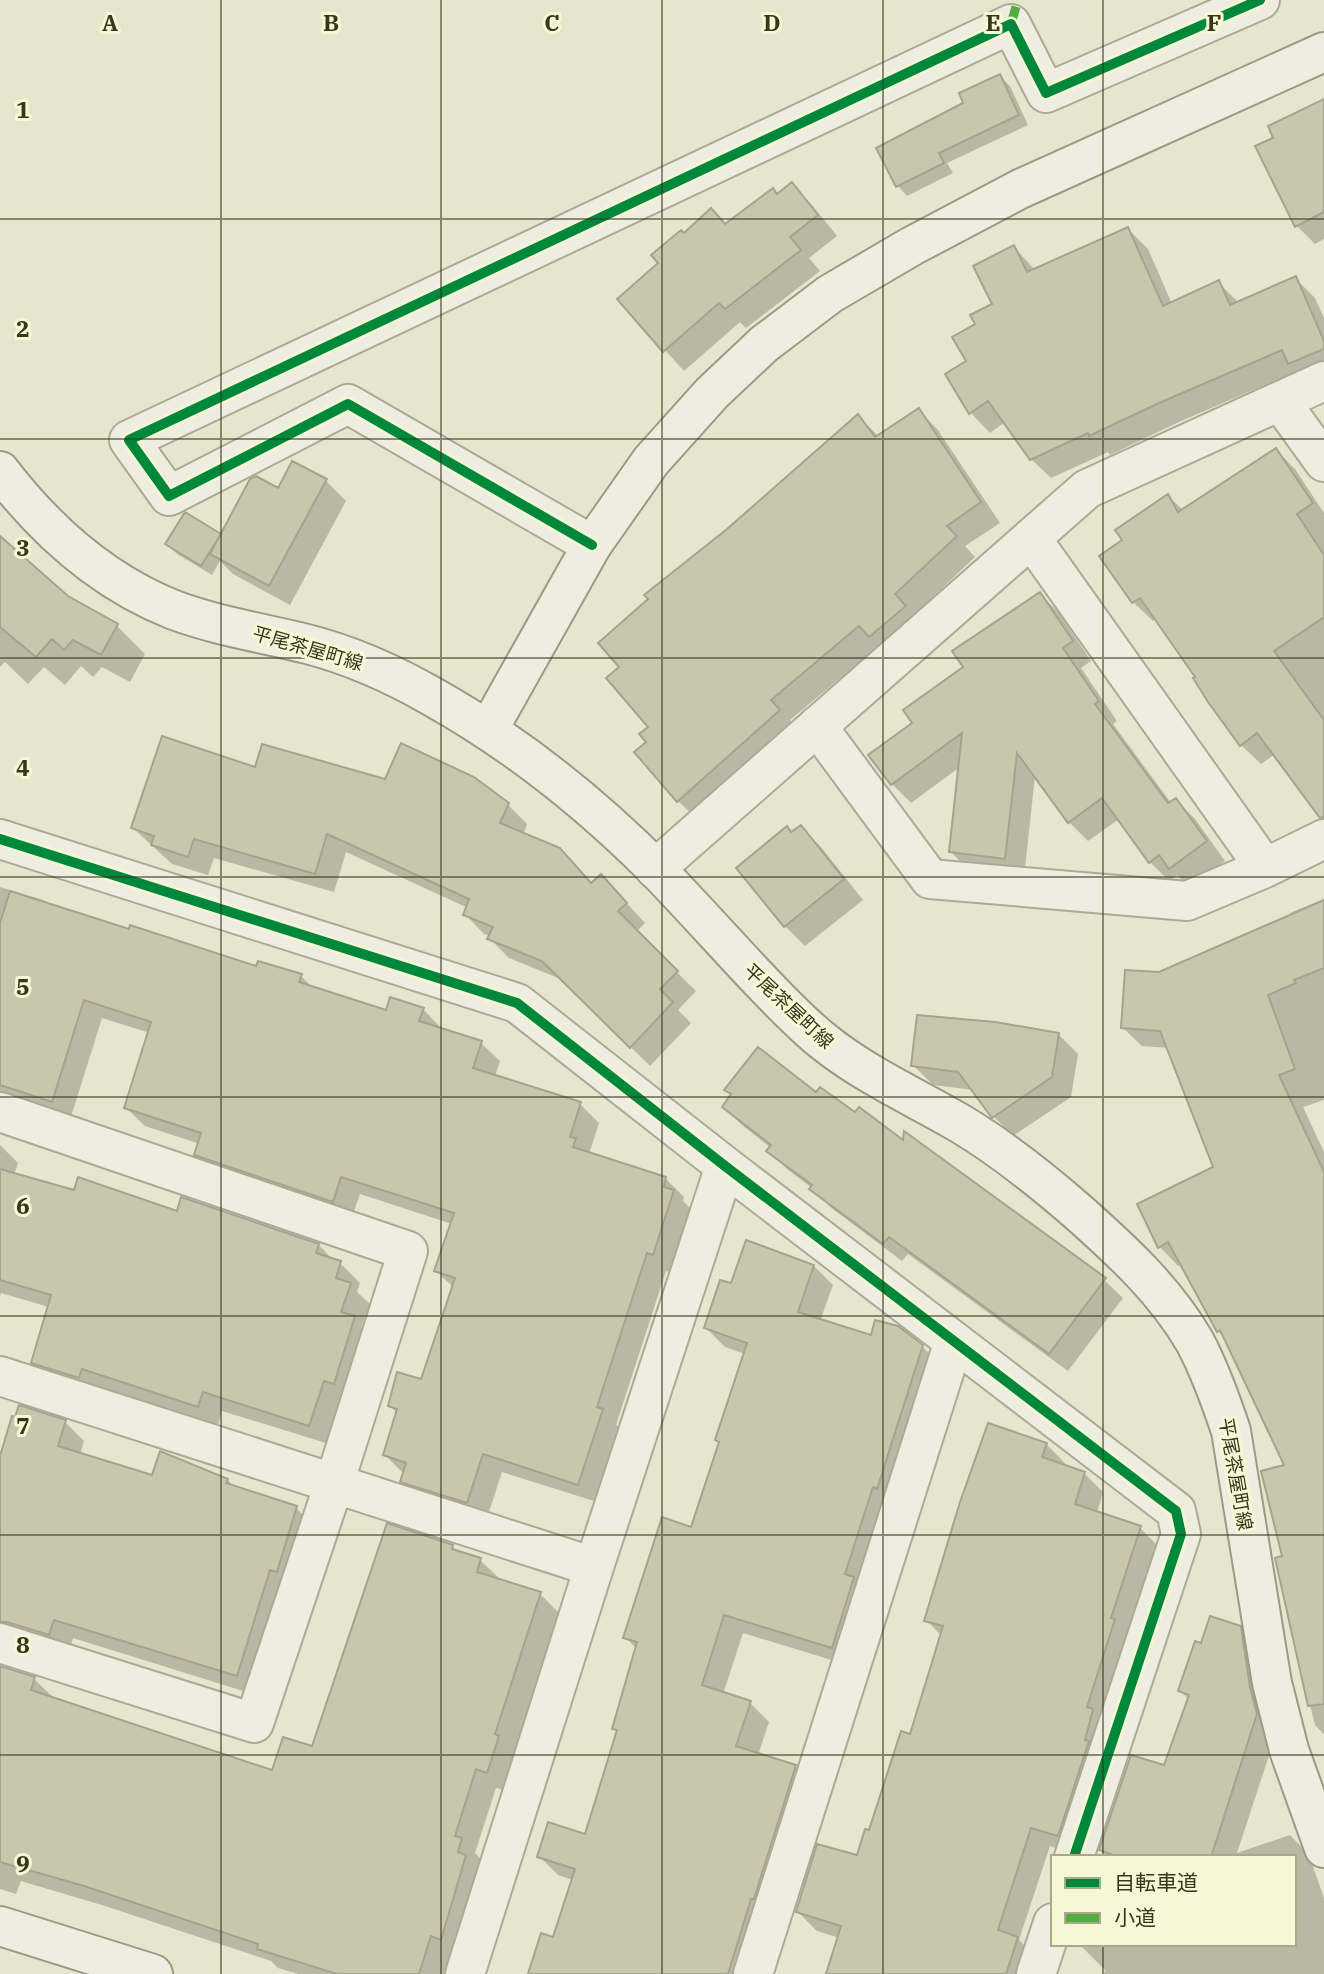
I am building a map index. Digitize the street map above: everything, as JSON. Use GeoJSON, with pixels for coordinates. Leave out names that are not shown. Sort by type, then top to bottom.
{"type":"FeatureCollection","features":[{"type":"Feature","properties":{"kind":"street"},"geometry":{"type":"LineString","coordinates":[[592,545],[348,404],[169,496],[129,440],[1011,24],[1046,93],[1259,0]]}},
{"type":"Feature","properties":{"kind":"street"},"geometry":{"type":"LineString","coordinates":[[488,730],[592,545],[651,461],[712,393],[764,344],[830,294],[912,246],[1020,189],[1324,52]]}},
{"type":"Feature","properties":{"kind":"street"},"geometry":{"type":"LineString","coordinates":[[655,869],[1087,489],[1324,381]]}},
{"type":"Feature","properties":{"kind":"street"},"geometry":{"type":"LineString","coordinates":[[1280,401],[1324,462]]}},
{"type":"Feature","properties":{"kind":"street","name":"平尾茶屋町線"},"geometry":{"type":"LineString","coordinates":[[0,471],[26,505],[59,538],[131,589],[175,610],[310,645],[367,664],[430,695],[488,730],[549,773],[591,808],[655,869],[782,1004],[824,1042],[880,1080],[964,1126],[1035,1175],[1123,1250],[1147,1276],[1195,1343],[1231,1431],[1272,1683],[1289,1750],[1324,1848]]}},
{"type":"Feature","properties":{"kind":"street"},"geometry":{"type":"LineString","coordinates":[[1031,538],[1265,868]]}},
{"type":"Feature","properties":{"kind":"street"},"geometry":{"type":"LineString","coordinates":[[817,726],[930,879],[1186,901],[1265,868],[1324,839]]}},
{"type":"Feature","properties":{"kind":"street"},"geometry":{"type":"LineString","coordinates":[[0,839],[517,1003],[725,1166],[1176,1511],[1181,1534],[1075,1855]]}},
{"type":"Feature","properties":{"kind":"street"},"geometry":{"type":"LineString","coordinates":[[0,1112],[408,1251],[254,1723],[0,1643]]}},
{"type":"Feature","properties":{"kind":"street"},"geometry":{"type":"LineString","coordinates":[[465,1974],[725,1166]]}},
{"type":"Feature","properties":{"kind":"street"},"geometry":{"type":"LineString","coordinates":[[753,1974],[954,1341]]}},
{"type":"Feature","properties":{"kind":"street"},"geometry":{"type":"LineString","coordinates":[[0,1376],[594,1567]]}},
{"type":"Feature","properties":{"kind":"street"},"geometry":{"type":"LineString","coordinates":[[0,1926],[153,1974]]}},
{"type":"Feature","properties":{"kind":"street"},"geometry":{"type":"LineString","coordinates":[[1042,1972],[1051,1932]]}},
{"type":"Feature","properties":{"kind":"building"},"geometry":{"type":"Polygon","coordinates":[[[1000,74],[1019,115],[939,153],[944,163],[896,187],[876,148],[963,103],[959,93],[1000,74]]]}},
{"type":"Feature","properties":{"kind":"building"},"geometry":{"type":"Polygon","coordinates":[[[1324,99],[1324,212],[1295,227],[1255,146],[1273,138],[1268,126],[1324,99]]]}},
{"type":"Feature","properties":{"kind":"building"},"geometry":{"type":"Polygon","coordinates":[[[792,182],[818,215],[790,237],[801,250],[725,309],[719,303],[663,352],[617,299],[658,263],[651,255],[681,230],[684,233],[711,208],[725,224],[773,188],[777,194],[792,182]]]}},
{"type":"Feature","properties":{"kind":"building"},"geometry":{"type":"Polygon","coordinates":[[[1128,227],[1163,306],[1219,280],[1230,305],[1296,276],[1324,341],[1324,349],[1288,364],[1282,350],[1030,460],[988,401],[969,414],[945,374],[966,361],[952,337],[975,324],[970,315],[992,304],[973,266],[1014,245],[1027,272],[1128,227]]]}},
{"type":"Feature","properties":{"kind":"building"},"geometry":{"type":"Polygon","coordinates":[[[919,408],[981,502],[947,526],[957,536],[895,594],[906,606],[869,637],[859,626],[771,700],[780,710],[677,802],[634,752],[646,742],[639,734],[648,727],[606,678],[619,667],[598,643],[648,599],[644,595],[727,529],[858,414],[875,437],[919,408]]]}},
{"type":"Feature","properties":{"kind":"building"},"geometry":{"type":"Polygon","coordinates":[[[1276,448],[1313,503],[1297,514],[1324,555],[1324,617],[1274,651],[1324,720],[1324,817],[1320,818],[1257,733],[1240,746],[1140,598],[1132,603],[1099,556],[1122,540],[1115,530],[1168,494],[1178,512],[1276,448]]]}},
{"type":"Feature","properties":{"kind":"building"},"geometry":{"type":"Polygon","coordinates":[[[292,461],[327,479],[269,586],[210,554],[250,479],[256,476],[278,488],[292,461]]]}},
{"type":"Feature","properties":{"kind":"building"},"geometry":{"type":"Polygon","coordinates":[[[185,512],[221,534],[201,566],[165,544],[185,512]]]}},
{"type":"Feature","properties":{"kind":"building"},"geometry":{"type":"Polygon","coordinates":[[[0,536],[68,596],[118,624],[101,655],[73,640],[64,650],[52,639],[36,657],[0,627],[0,536]]]}},
{"type":"Feature","properties":{"kind":"building"},"geometry":{"type":"Polygon","coordinates":[[[1040,592],[1073,641],[1063,648],[1099,701],[1095,704],[1168,803],[1176,798],[1207,841],[1169,869],[1159,855],[1149,863],[1102,798],[1068,823],[1017,753],[1005,859],[949,852],[962,733],[891,785],[868,755],[912,723],[903,710],[963,667],[952,651],[1040,592]]]}},
{"type":"Feature","properties":{"kind":"building"},"geometry":{"type":"Polygon","coordinates":[[[162,736],[255,767],[262,744],[385,779],[401,743],[474,777],[509,803],[500,823],[560,848],[591,883],[601,874],[627,903],[618,911],[678,971],[660,989],[673,1002],[630,1048],[542,961],[487,939],[493,927],[463,915],[469,899],[327,834],[315,874],[194,839],[188,857],[151,845],[154,836],[131,828],[162,736]]]}},
{"type":"Feature","properties":{"kind":"building"},"geometry":{"type":"Polygon","coordinates":[[[801,825],[844,879],[784,927],[736,868],[787,826],[791,832],[801,825]]]}},
{"type":"Feature","properties":{"kind":"building"},"geometry":{"type":"Polygon","coordinates":[[[10,891],[129,929],[130,925],[256,966],[258,961],[302,974],[299,982],[386,1010],[390,997],[424,1008],[419,1021],[482,1041],[473,1068],[581,1102],[570,1137],[576,1138],[573,1147],[666,1177],[664,1187],[674,1190],[653,1255],[647,1253],[597,1407],[603,1409],[578,1485],[483,1454],[467,1503],[400,1482],[406,1463],[383,1455],[397,1409],[388,1406],[397,1372],[421,1379],[455,1278],[434,1271],[454,1213],[341,1177],[333,1202],[194,1155],[201,1133],[124,1108],[151,1022],[84,1000],[52,1102],[0,1085],[0,923],[10,891]]]}},
{"type":"Feature","properties":{"kind":"building"},"geometry":{"type":"Polygon","coordinates":[[[1324,900],[1324,968],[1294,980],[1296,983],[1268,995],[1295,1069],[1279,1075],[1324,1172],[1324,1704],[1308,1706],[1275,1558],[1282,1556],[1261,1471],[1284,1465],[1220,1330],[1217,1332],[1168,1242],[1158,1248],[1137,1204],[1213,1167],[1160,1031],[1121,1028],[1125,970],[1159,972],[1324,900]]]}},
{"type":"Feature","properties":{"kind":"building"},"geometry":{"type":"Polygon","coordinates":[[[917,1015],[995,1022],[1059,1033],[1052,1077],[992,1118],[958,1072],[911,1066],[917,1015]]]}},
{"type":"Feature","properties":{"kind":"building"},"geometry":{"type":"Polygon","coordinates":[[[758,1047],[816,1092],[820,1087],[855,1112],[859,1107],[903,1140],[904,1131],[1106,1278],[1049,1354],[889,1237],[883,1244],[809,1189],[812,1185],[766,1151],[771,1145],[722,1107],[731,1094],[724,1090],[758,1047]]]}},
{"type":"Feature","properties":{"kind":"building"},"geometry":{"type":"Polygon","coordinates":[[[0,1169],[74,1190],[78,1177],[177,1211],[181,1197],[319,1244],[316,1253],[341,1261],[336,1278],[351,1283],[341,1312],[355,1316],[334,1384],[324,1381],[309,1426],[203,1392],[198,1407],[82,1369],[79,1378],[31,1363],[51,1295],[0,1280],[0,1169]]]}},
{"type":"Feature","properties":{"kind":"building"},"geometry":{"type":"Polygon","coordinates":[[[746,1240],[814,1265],[798,1312],[871,1335],[875,1320],[898,1326],[923,1345],[877,1489],[873,1487],[845,1574],[854,1577],[832,1648],[724,1615],[702,1685],[751,1701],[736,1746],[796,1765],[728,1974],[528,1974],[541,1933],[553,1937],[575,1869],[537,1857],[548,1822],[585,1834],[617,1730],[612,1729],[637,1642],[623,1638],[662,1517],[691,1527],[719,1442],[715,1440],[747,1343],[704,1328],[720,1280],[731,1283],[746,1240]]]}},
{"type":"Feature","properties":{"kind":"building"},"geometry":{"type":"Polygon","coordinates":[[[19,1405],[66,1420],[58,1446],[152,1475],[160,1451],[228,1479],[226,1483],[297,1506],[277,1572],[270,1570],[237,1676],[54,1620],[49,1635],[0,1622],[0,1456],[12,1416],[15,1417],[19,1405]]]}},
{"type":"Feature","properties":{"kind":"building"},"geometry":{"type":"Polygon","coordinates":[[[988,1423],[1047,1443],[1042,1457],[1085,1472],[1075,1504],[1141,1526],[1111,1618],[1115,1619],[1087,1707],[1093,1709],[1085,1740],[1089,1741],[1058,1836],[1031,1828],[998,1930],[1018,1937],[1006,1974],[826,1974],[841,1926],[796,1912],[817,1844],[857,1855],[865,1829],[869,1830],[901,1731],[910,1734],[943,1626],[924,1621],[960,1502],[988,1423]]]}},
{"type":"Feature","properties":{"kind":"building"},"geometry":{"type":"Polygon","coordinates":[[[387,1523],[453,1545],[452,1549],[481,1558],[477,1572],[541,1592],[495,1734],[499,1736],[487,1773],[476,1769],[455,1836],[462,1838],[458,1852],[466,1855],[441,1940],[431,1936],[419,1974],[337,1974],[257,1949],[258,1944],[84,1886],[0,1862],[0,1666],[35,1677],[31,1690],[272,1770],[283,1737],[312,1746],[387,1523]]]}},
{"type":"Feature","properties":{"kind":"building"},"geometry":{"type":"Polygon","coordinates":[[[1210,1616],[1241,1626],[1257,1714],[1212,1855],[1113,1855],[1099,1850],[1131,1755],[1164,1765],[1189,1695],[1178,1691],[1195,1641],[1201,1643],[1210,1616]]]}},
{"type":"Feature","properties":{"kind":"marked path"},"geometry":{"type":"LineString","coordinates":[[1011,24],[1018,0]]}},
{"type":"Feature","properties":{"kind":"cycle path"},"geometry":{"type":"LineString","coordinates":[[592,545],[348,404],[169,496],[129,440],[1011,24],[1046,93],[1260,0]]}},
{"type":"Feature","properties":{"kind":"cycle path"},"geometry":{"type":"LineString","coordinates":[[0,839],[517,1003],[725,1166],[1176,1511],[1181,1534],[1075,1855]]}}]}
